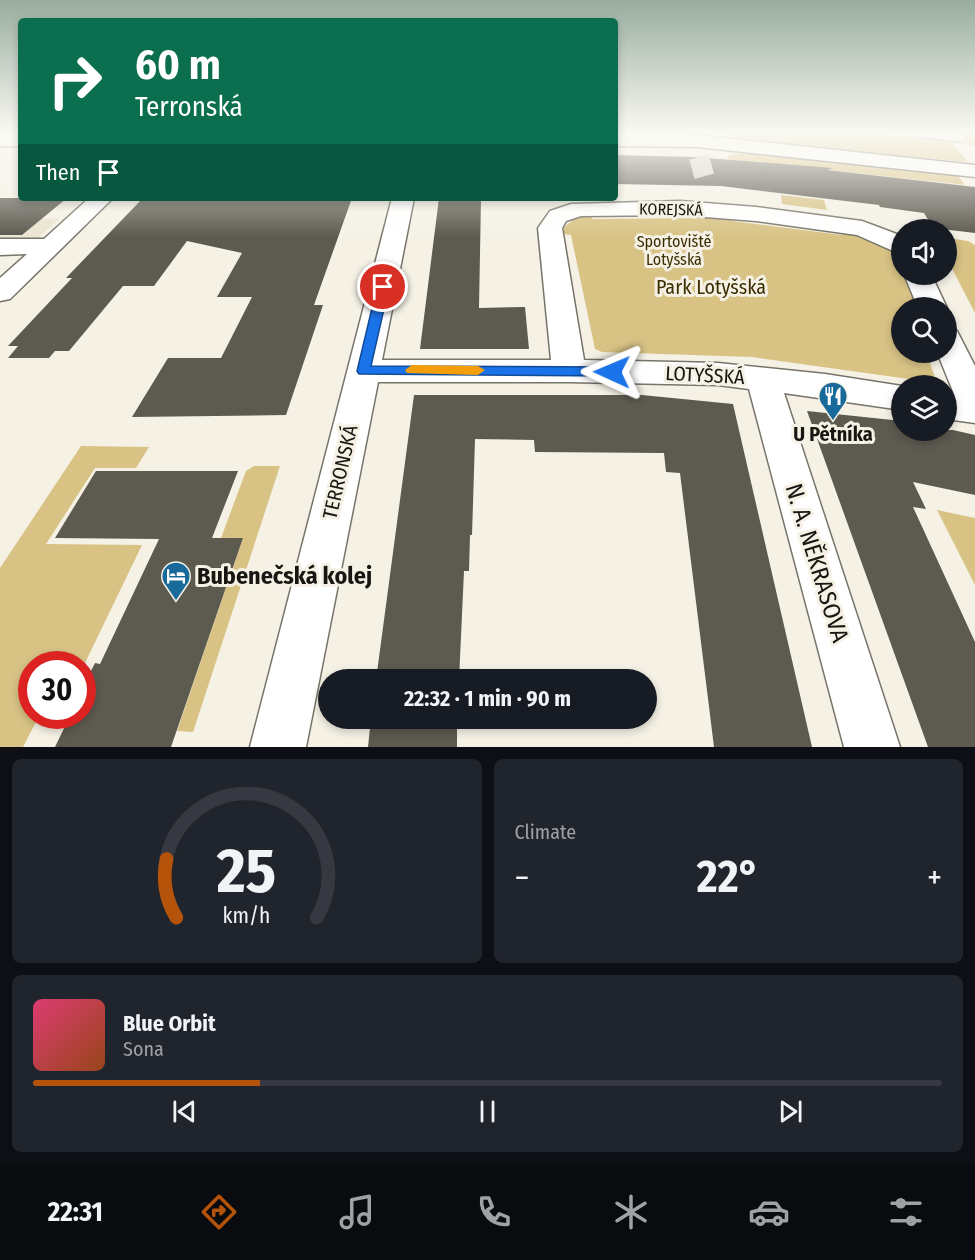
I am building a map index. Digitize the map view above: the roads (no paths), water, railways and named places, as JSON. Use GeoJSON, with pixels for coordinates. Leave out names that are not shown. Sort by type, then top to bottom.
{"type":"FeatureCollection","features":[{"type":"Feature","properties":{"kind":"street"},"geometry":{"type":"LineString","coordinates":[[933,167],[975,171]]}},
{"type":"Feature","properties":{"kind":"street"},"geometry":{"type":"LineString","coordinates":[[0,293],[99,201]]}},
{"type":"Feature","properties":{"kind":"street","name":"TERRONSKÁ"},"geometry":{"type":"LineString","coordinates":[[278,747],[402,201]]}},
{"type":"Feature","properties":{"kind":"street","name":"KOREJSKÁ"},"geometry":{"type":"LineString","coordinates":[[569,371],[550,228],[554,219],[566,212],[581,209],[713,201],[862,228],[891,240]]}},
{"type":"Feature","properties":{"kind":"street"},"geometry":{"type":"LineString","coordinates":[[0,247],[50,246]]}},
{"type":"Feature","properties":{"kind":"street"},"geometry":{"type":"LineString","coordinates":[[957,362],[975,402]]}},
{"type":"Feature","properties":{"kind":"street","name":"LOTYŠSKÁ"},"geometry":{"type":"LineString","coordinates":[[364,371],[718,374],[891,396]]}},
{"type":"Feature","properties":{"kind":"street","name":"N. A. NĚKRASOVA"},"geometry":{"type":"LineString","coordinates":[[763,379],[872,747]]}},
{"type":"Feature","properties":{"kind":"street"},"geometry":{"type":"LineString","coordinates":[[957,408],[975,410]]}},
{"type":"Feature","properties":{"kind":"tunnel"},"geometry":{"type":"LineString","coordinates":[[702,167],[707,186]]}},
{"type":"Feature","properties":{"kind":"place","name":"U Pětníka"},"geometry":{"type":"Point","coordinates":[833,422]}},
{"type":"Feature","properties":{"kind":"place","name":"Bubenečská kolej"},"geometry":{"type":"Point","coordinates":[176,602]}},
{"type":"Feature","properties":{"kind":"park label","name":"Sportoviště Lotyšská"},"geometry":{"type":"Point","coordinates":[674,250]}},
{"type":"Feature","properties":{"kind":"park label","name":"Park Lotyšská"},"geometry":{"type":"Point","coordinates":[711,287]}}]}
